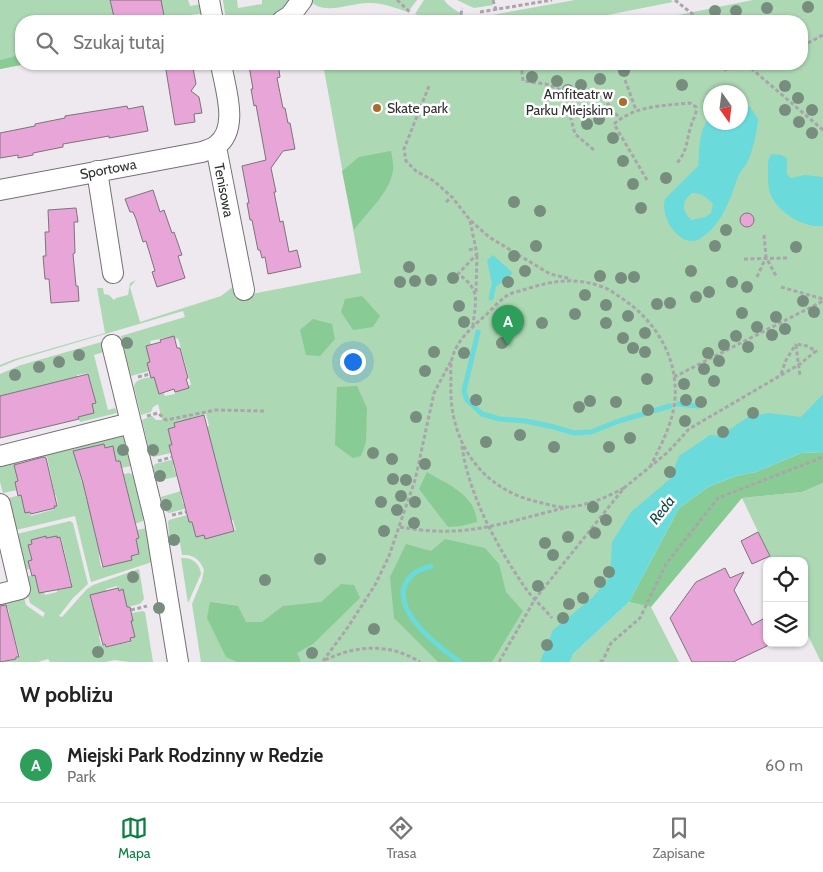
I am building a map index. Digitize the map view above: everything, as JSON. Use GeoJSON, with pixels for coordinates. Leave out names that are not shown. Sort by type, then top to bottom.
{"type":"FeatureCollection","features":[{"type":"Feature","properties":{"kind":"street"},"geometry":{"type":"LineString","coordinates":[[209,0],[212,15]]}},
{"type":"Feature","properties":{"kind":"street"},"geometry":{"type":"LineString","coordinates":[[291,15],[302,0]]}},
{"type":"Feature","properties":{"kind":"street","name":"Tenisowa"},"geometry":{"type":"LineString","coordinates":[[222,70],[230,121],[224,139],[216,147],[244,290]]}},
{"type":"Feature","properties":{"kind":"street","name":"Sportowa"},"geometry":{"type":"LineString","coordinates":[[0,190],[202,152],[216,147]]}},
{"type":"Feature","properties":{"kind":"street"},"geometry":{"type":"LineString","coordinates":[[96,171],[113,274]]}},
{"type":"Feature","properties":{"kind":"street"},"geometry":{"type":"LineString","coordinates":[[112,345],[156,521],[178,662]]}},
{"type":"Feature","properties":{"kind":"street"},"geometry":{"type":"LineString","coordinates":[[0,456],[132,423]]}},
{"type":"Feature","properties":{"kind":"street"},"geometry":{"type":"LineString","coordinates":[[0,504],[20,589],[0,594]]}},
{"type":"Feature","properties":{"kind":"path"},"geometry":{"type":"LineString","coordinates":[[397,0],[411,13]]}},
{"type":"Feature","properties":{"kind":"path"},"geometry":{"type":"LineString","coordinates":[[494,0],[496,10]]}},
{"type":"Feature","properties":{"kind":"path"},"geometry":{"type":"LineString","coordinates":[[480,12],[529,2],[552,0]]}},
{"type":"Feature","properties":{"kind":"path"},"geometry":{"type":"LineString","coordinates":[[675,0],[694,15]]}},
{"type":"Feature","properties":{"kind":"path"},"geometry":{"type":"LineString","coordinates":[[461,15],[462,8]]}},
{"type":"Feature","properties":{"kind":"path"},"geometry":{"type":"LineString","coordinates":[[808,43],[823,35]]}},
{"type":"Feature","properties":{"kind":"path"},"geometry":{"type":"LineString","coordinates":[[522,70],[523,81],[546,84],[561,90],[566,100],[575,134],[594,150]]}},
{"type":"Feature","properties":{"kind":"path"},"geometry":{"type":"LineString","coordinates":[[753,70],[823,130]]}},
{"type":"Feature","properties":{"kind":"path"},"geometry":{"type":"LineString","coordinates":[[625,80],[636,110]]}},
{"type":"Feature","properties":{"kind":"path"},"geometry":{"type":"LineString","coordinates":[[429,86],[406,142],[404,156],[406,161],[416,171],[434,181],[452,197],[470,220],[489,236],[550,274],[602,286],[632,305],[656,330],[671,363],[675,398],[668,433],[651,465]]}},
{"type":"Feature","properties":{"kind":"path"},"geometry":{"type":"LineString","coordinates":[[599,93],[620,118]]}},
{"type":"Feature","properties":{"kind":"path"},"geometry":{"type":"LineString","coordinates":[[647,180],[614,124],[620,118],[644,107],[690,104],[696,107],[697,114],[691,126],[687,145],[677,164]]}},
{"type":"Feature","properties":{"kind":"path"},"geometry":{"type":"LineString","coordinates":[[446,202],[452,197]]}},
{"type":"Feature","properties":{"kind":"path"},"geometry":{"type":"LineString","coordinates":[[470,220],[477,254],[473,326]]}},
{"type":"Feature","properties":{"kind":"path"},"geometry":{"type":"LineString","coordinates":[[764,235],[766,257],[776,276]]}},
{"type":"Feature","properties":{"kind":"path"},"geometry":{"type":"LineString","coordinates":[[469,250],[476,248]]}},
{"type":"Feature","properties":{"kind":"path"},"geometry":{"type":"LineString","coordinates":[[476,293],[468,280],[458,274],[477,254]]}},
{"type":"Feature","properties":{"kind":"path"},"geometry":{"type":"LineString","coordinates":[[757,277],[766,257]]}},
{"type":"Feature","properties":{"kind":"path"},"geometry":{"type":"LineString","coordinates":[[744,259],[788,258]]}},
{"type":"Feature","properties":{"kind":"path"},"geometry":{"type":"LineString","coordinates":[[323,661],[348,627],[375,584],[389,556],[415,480],[434,393],[461,340],[473,326],[509,294],[542,284],[573,280]]}},
{"type":"Feature","properties":{"kind":"path"},"geometry":{"type":"LineString","coordinates":[[781,287],[823,300]]}},
{"type":"Feature","properties":{"kind":"path"},"geometry":{"type":"LineString","coordinates":[[674,377],[823,300]]}},
{"type":"Feature","properties":{"kind":"path"},"geometry":{"type":"LineString","coordinates":[[796,344],[800,376]]}},
{"type":"Feature","properties":{"kind":"path"},"geometry":{"type":"LineString","coordinates":[[498,662],[535,599],[624,488],[668,452],[689,430],[800,364],[816,351],[807,346],[796,344]]}},
{"type":"Feature","properties":{"kind":"path"},"geometry":{"type":"LineString","coordinates":[[781,374],[786,360],[796,344]]}},
{"type":"Feature","properties":{"kind":"path"},"geometry":{"type":"LineString","coordinates":[[452,359],[450,395],[471,484],[488,526],[524,587],[552,618]]}},
{"type":"Feature","properties":{"kind":"path"},"geometry":{"type":"LineString","coordinates":[[158,413],[166,420],[216,410],[265,411]]}},
{"type":"Feature","properties":{"kind":"path"},"geometry":{"type":"LineString","coordinates":[[462,443],[470,458],[495,484],[523,499],[566,508]]}},
{"type":"Feature","properties":{"kind":"path"},"geometry":{"type":"LineString","coordinates":[[600,662],[603,660],[611,643],[640,618],[666,564],[718,498],[823,456]]}},
{"type":"Feature","properties":{"kind":"path"},"geometry":{"type":"LineString","coordinates":[[150,463],[172,457]]}},
{"type":"Feature","properties":{"kind":"path"},"geometry":{"type":"LineString","coordinates":[[400,527],[455,531],[488,526],[584,504],[607,497],[624,488]]}},
{"type":"Feature","properties":{"kind":"path"},"geometry":{"type":"LineString","coordinates":[[164,517],[186,512]]}},
{"type":"Feature","properties":{"kind":"path"},"geometry":{"type":"LineString","coordinates":[[131,610],[147,606]]}},
{"type":"Feature","properties":{"kind":"path"},"geometry":{"type":"LineString","coordinates":[[323,661],[338,654],[368,647],[392,650],[420,662]]}},
{"type":"Feature","properties":{"kind":"green space"},"geometry":{"type":"Polygon","coordinates":[[[0,0],[188,0],[190,6],[202,4],[203,13],[191,15],[15,15],[15,66],[0,69],[0,0]]]}},
{"type":"Feature","properties":{"kind":"green space"},"geometry":{"type":"Polygon","coordinates":[[[223,0],[237,0],[238,8],[262,4],[262,0],[294,0],[279,15],[225,15],[223,0]]]}},
{"type":"Feature","properties":{"kind":"green space"},"geometry":{"type":"Polygon","coordinates":[[[310,0],[417,0],[408,12],[375,3],[362,3],[338,8],[322,8],[310,0]]]}},
{"type":"Feature","properties":{"kind":"green space"},"geometry":{"type":"Polygon","coordinates":[[[424,0],[444,0],[464,15],[419,15],[415,14],[424,0]]]}},
{"type":"Feature","properties":{"kind":"green space"},"geometry":{"type":"Polygon","coordinates":[[[457,0],[492,0],[493,5],[474,8],[457,0]]]}},
{"type":"Feature","properties":{"kind":"green space"},"geometry":{"type":"Polygon","coordinates":[[[575,0],[671,0],[673,2],[607,15],[492,15],[575,0]]]}},
{"type":"Feature","properties":{"kind":"green space"},"geometry":{"type":"Polygon","coordinates":[[[753,0],[823,0],[823,411],[803,424],[752,426],[616,574],[546,662],[201,662],[192,604],[204,570],[196,558],[190,555],[182,555],[180,543],[170,544],[168,522],[169,520],[187,515],[189,522],[192,522],[196,537],[204,535],[205,539],[236,530],[233,520],[231,520],[207,427],[209,426],[206,414],[191,418],[192,420],[174,423],[175,427],[168,429],[172,445],[169,446],[171,453],[153,457],[150,453],[142,420],[152,416],[156,420],[162,420],[158,404],[153,407],[151,412],[141,415],[134,387],[139,380],[154,377],[159,393],[163,392],[165,396],[175,394],[175,392],[188,388],[191,385],[178,338],[175,339],[174,336],[150,341],[151,345],[146,346],[150,362],[147,363],[149,371],[131,376],[121,336],[185,317],[183,311],[17,360],[0,367],[0,365],[105,333],[97,288],[103,288],[104,294],[109,295],[114,300],[128,295],[130,283],[136,280],[130,287],[140,322],[221,296],[234,286],[252,294],[361,273],[324,70],[808,70],[808,15],[678,15],[753,0]]]}},
{"type":"Feature","properties":{"kind":"green space"},"geometry":{"type":"Polygon","coordinates":[[[15,56],[15,66],[0,69],[0,60],[15,56]]]}},
{"type":"Feature","properties":{"kind":"green space"},"geometry":{"type":"Polygon","coordinates":[[[391,151],[393,171],[387,188],[354,230],[342,171],[359,157],[391,151]]]}},
{"type":"Feature","properties":{"kind":"green space"},"geometry":{"type":"Polygon","coordinates":[[[362,296],[380,316],[373,327],[353,330],[341,312],[345,299],[362,296]]]}},
{"type":"Feature","properties":{"kind":"green space"},"geometry":{"type":"Polygon","coordinates":[[[313,319],[332,324],[335,339],[320,356],[306,355],[300,330],[313,319]]]}},
{"type":"Feature","properties":{"kind":"green space"},"geometry":{"type":"Polygon","coordinates":[[[105,341],[107,351],[94,355],[108,410],[115,408],[117,413],[80,422],[78,417],[92,404],[96,403],[88,373],[0,396],[0,374],[21,365],[105,341]]]}},
{"type":"Feature","properties":{"kind":"green space"},"geometry":{"type":"Polygon","coordinates":[[[357,386],[367,408],[366,442],[361,456],[353,458],[335,445],[337,387],[357,386]]]}},
{"type":"Feature","properties":{"kind":"green space"},"geometry":{"type":"Polygon","coordinates":[[[122,430],[131,466],[121,468],[120,461],[116,461],[112,446],[105,448],[104,444],[73,451],[82,483],[87,482],[88,488],[84,489],[87,502],[96,500],[91,517],[101,567],[132,560],[131,556],[139,555],[136,539],[137,530],[146,528],[152,562],[91,582],[75,516],[12,531],[4,499],[21,495],[26,513],[30,512],[31,516],[55,509],[54,506],[58,505],[47,457],[43,458],[42,456],[18,460],[18,464],[14,466],[18,481],[15,482],[17,490],[3,493],[0,482],[0,460],[122,430]]]}},
{"type":"Feature","properties":{"kind":"green space"},"geometry":{"type":"Polygon","coordinates":[[[823,452],[823,483],[802,492],[742,498],[651,607],[629,602],[679,508],[708,487],[736,476],[756,472],[801,453],[823,452]]]}},
{"type":"Feature","properties":{"kind":"green space"},"geometry":{"type":"Polygon","coordinates":[[[175,459],[176,464],[173,465],[175,473],[179,473],[180,476],[157,481],[153,467],[155,464],[175,459]]]}},
{"type":"Feature","properties":{"kind":"green space"},"geometry":{"type":"Polygon","coordinates":[[[427,472],[452,486],[466,497],[475,512],[477,522],[448,527],[419,489],[427,472]]]}},
{"type":"Feature","properties":{"kind":"green space"},"geometry":{"type":"Polygon","coordinates":[[[129,473],[133,475],[144,517],[143,521],[132,525],[131,520],[134,519],[125,479],[121,480],[119,475],[129,473]]]}},
{"type":"Feature","properties":{"kind":"green space"},"geometry":{"type":"Polygon","coordinates":[[[823,483],[823,662],[821,662],[808,635],[808,557],[770,557],[742,498],[802,492],[823,483]]]}},
{"type":"Feature","properties":{"kind":"green space"},"geometry":{"type":"Polygon","coordinates":[[[184,490],[185,494],[181,495],[183,504],[187,503],[188,508],[169,513],[164,510],[161,497],[184,490]]]}},
{"type":"Feature","properties":{"kind":"green space"},"geometry":{"type":"Polygon","coordinates":[[[70,521],[73,523],[88,584],[73,598],[59,616],[62,617],[87,589],[93,585],[139,569],[144,599],[140,604],[127,607],[123,590],[119,591],[117,586],[106,589],[106,591],[90,598],[101,635],[99,636],[101,645],[106,647],[131,642],[130,638],[135,637],[131,621],[133,620],[132,613],[145,612],[153,662],[115,660],[105,662],[50,662],[48,659],[38,662],[3,662],[20,656],[8,608],[0,607],[0,600],[23,594],[26,605],[43,617],[45,613],[30,603],[23,577],[35,575],[39,593],[44,592],[45,595],[69,588],[69,585],[72,584],[61,537],[57,538],[56,536],[28,545],[32,560],[30,569],[22,571],[13,535],[70,521]]]}},
{"type":"Feature","properties":{"kind":"green space"},"geometry":{"type":"Polygon","coordinates":[[[445,539],[485,548],[499,564],[506,592],[523,611],[492,662],[438,662],[394,618],[390,577],[406,544],[431,551],[445,539]]]}},
{"type":"Feature","properties":{"kind":"green space"},"geometry":{"type":"Polygon","coordinates":[[[181,558],[195,562],[201,574],[188,603],[181,558]]]}},
{"type":"Feature","properties":{"kind":"green space"},"geometry":{"type":"Polygon","coordinates":[[[341,584],[354,585],[360,598],[313,644],[297,653],[301,662],[237,662],[226,657],[207,618],[210,602],[238,606],[246,622],[262,622],[283,606],[321,602],[341,584]]]}},
{"type":"Feature","properties":{"kind":"green space"},"geometry":{"type":"Polygon","coordinates":[[[629,602],[651,607],[679,662],[570,662],[573,654],[629,602]]]}},
{"type":"Feature","properties":{"kind":"water"},"geometry":{"type":"Polygon","coordinates":[[[748,106],[758,119],[751,153],[739,175],[728,204],[712,229],[694,241],[680,237],[674,231],[669,224],[664,207],[665,199],[698,166],[703,128],[703,130],[748,130],[748,106]],[[692,193],[684,203],[684,210],[692,220],[705,217],[711,213],[713,204],[699,194],[692,193]]]}},
{"type":"Feature","properties":{"kind":"water"},"geometry":{"type":"Polygon","coordinates":[[[771,154],[787,158],[787,174],[791,178],[805,175],[823,177],[823,226],[815,226],[799,221],[785,212],[773,200],[768,181],[768,164],[771,154]]]}},
{"type":"Feature","properties":{"kind":"water"},"geometry":{"type":"Polygon","coordinates":[[[493,255],[513,273],[497,286],[492,284],[487,260],[493,255]]]}},
{"type":"Feature","properties":{"kind":"water","name":"Reda"},"geometry":{"type":"Polygon","coordinates":[[[823,394],[823,452],[801,453],[756,472],[736,476],[708,487],[679,508],[629,602],[573,654],[570,662],[540,662],[553,630],[593,597],[610,576],[612,542],[631,512],[670,479],[679,456],[710,435],[720,436],[748,417],[768,413],[801,417],[823,394]]]}},
{"type":"Feature","properties":{"kind":"building"},"geometry":{"type":"Polygon","coordinates":[[[110,0],[161,0],[164,15],[114,15],[110,0]]]}},
{"type":"Feature","properties":{"kind":"building"},"geometry":{"type":"Polygon","coordinates":[[[166,70],[193,70],[196,84],[191,91],[199,97],[202,113],[194,114],[195,122],[175,125],[166,70]]]}},
{"type":"Feature","properties":{"kind":"building"},"geometry":{"type":"Polygon","coordinates":[[[250,70],[279,70],[280,77],[277,78],[283,108],[285,108],[288,123],[290,123],[295,149],[283,151],[271,168],[280,222],[283,221],[289,252],[297,250],[301,267],[268,274],[265,257],[262,258],[260,250],[258,250],[252,220],[250,220],[247,203],[249,203],[242,166],[266,160],[256,105],[254,106],[251,89],[253,89],[250,70]]]}},
{"type":"Feature","properties":{"kind":"building"},"geometry":{"type":"Polygon","coordinates":[[[127,106],[128,109],[143,106],[148,131],[63,144],[63,147],[18,158],[18,155],[0,158],[0,133],[35,126],[35,124],[65,118],[65,116],[127,106]]]}},
{"type":"Feature","properties":{"kind":"building"},"geometry":{"type":"Polygon","coordinates":[[[153,190],[160,212],[164,210],[172,233],[174,232],[182,255],[178,256],[185,278],[157,287],[152,272],[155,271],[146,241],[143,242],[136,219],[133,212],[130,212],[125,199],[153,190]]]}},
{"type":"Feature","properties":{"kind":"building"},"geometry":{"type":"Polygon","coordinates":[[[76,208],[78,222],[74,222],[75,253],[73,254],[79,301],[51,303],[49,279],[45,279],[43,256],[46,256],[45,232],[49,232],[48,210],[76,208]]]}},
{"type":"Feature","properties":{"kind":"building"},"geometry":{"type":"Polygon","coordinates":[[[744,213],[750,213],[754,220],[750,227],[744,227],[740,223],[740,217],[744,213]]]}},
{"type":"Feature","properties":{"kind":"building"},"geometry":{"type":"Polygon","coordinates":[[[174,336],[177,348],[180,348],[189,388],[175,392],[174,389],[159,394],[154,377],[151,378],[147,363],[150,362],[146,346],[174,336]]]}},
{"type":"Feature","properties":{"kind":"building"},"geometry":{"type":"Polygon","coordinates":[[[88,374],[96,403],[92,404],[94,413],[78,417],[79,419],[0,438],[0,396],[88,374]]]}},
{"type":"Feature","properties":{"kind":"building"},"geometry":{"type":"Polygon","coordinates":[[[204,415],[234,531],[205,539],[204,535],[196,537],[192,522],[189,522],[169,445],[172,445],[168,429],[175,427],[174,423],[204,415]]]}},
{"type":"Feature","properties":{"kind":"building"},"geometry":{"type":"Polygon","coordinates":[[[104,444],[105,448],[113,446],[116,461],[120,461],[139,538],[136,539],[139,554],[131,556],[132,560],[103,567],[83,483],[73,451],[104,444]]]}},
{"type":"Feature","properties":{"kind":"building"},"geometry":{"type":"Polygon","coordinates":[[[43,457],[46,458],[57,506],[31,514],[30,512],[25,513],[21,495],[18,496],[15,482],[18,481],[14,465],[43,457]]]}},
{"type":"Feature","properties":{"kind":"building"},"geometry":{"type":"Polygon","coordinates":[[[758,532],[770,556],[763,557],[763,559],[752,564],[741,541],[758,532]]]}},
{"type":"Feature","properties":{"kind":"building"},"geometry":{"type":"Polygon","coordinates":[[[46,536],[46,538],[60,537],[72,587],[39,593],[35,575],[32,576],[28,561],[32,560],[28,545],[32,544],[31,540],[46,536]]]}},
{"type":"Feature","properties":{"kind":"building"},"geometry":{"type":"Polygon","coordinates":[[[725,568],[730,578],[744,572],[734,590],[752,625],[763,619],[763,647],[765,647],[733,662],[692,662],[670,618],[696,582],[725,568]]]}},
{"type":"Feature","properties":{"kind":"building"},"geometry":{"type":"Polygon","coordinates":[[[118,588],[119,591],[123,589],[127,607],[130,607],[135,637],[130,638],[131,641],[106,647],[105,644],[103,645],[90,595],[118,588]]]}},
{"type":"Feature","properties":{"kind":"building"},"geometry":{"type":"Polygon","coordinates":[[[6,605],[19,657],[0,662],[0,606],[6,605]]]}},
{"type":"Feature","properties":{"kind":"waterway"},"geometry":{"type":"LineString","coordinates":[[491,298],[494,285]]}},
{"type":"Feature","properties":{"kind":"waterway"},"geometry":{"type":"LineString","coordinates":[[478,332],[464,391],[467,400],[482,414],[500,419],[526,421],[574,433],[591,432],[619,421],[670,406]]}},
{"type":"Feature","properties":{"kind":"waterway"},"geometry":{"type":"LineString","coordinates":[[678,404],[698,406]]}},
{"type":"Feature","properties":{"kind":"waterway"},"geometry":{"type":"LineString","coordinates":[[431,566],[416,572],[406,583],[403,596],[407,609],[415,622],[438,645],[460,662]]}},
{"type":"Feature","properties":{"kind":"place","name":"Amfiteatr w Parku Miejskim"},"geometry":{"type":"Point","coordinates":[623,102]}},
{"type":"Feature","properties":{"kind":"place","name":"Skate park"},"geometry":{"type":"Point","coordinates":[377,108]}},
{"type":"Feature","properties":{"kind":"place","name":"Miejski Park Rodzinny w Redzie"},"geometry":{"type":"Point","coordinates":[508,346]}}]}
